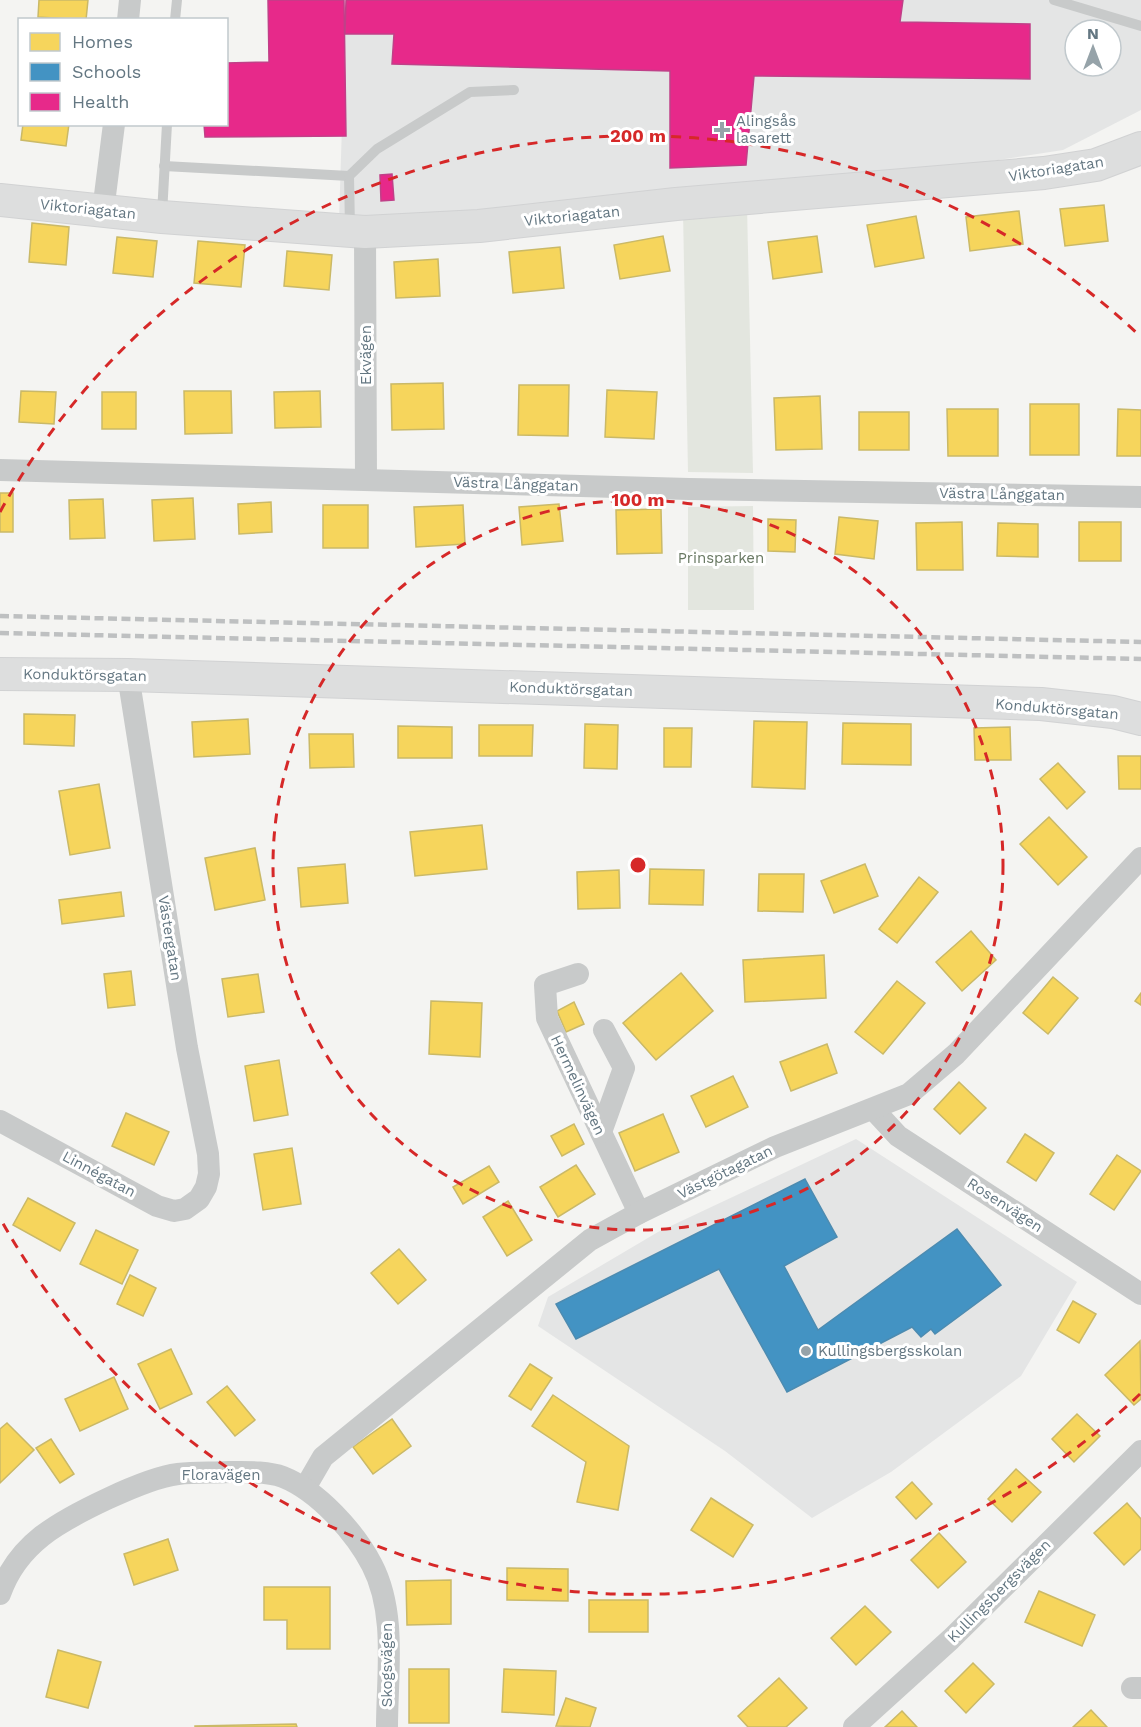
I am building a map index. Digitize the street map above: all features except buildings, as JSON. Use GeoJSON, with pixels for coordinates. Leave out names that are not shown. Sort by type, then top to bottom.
{"type":"FeatureCollection","features":[{"type":"Feature","properties":{"kind":"street"},"geometry":{"type":"LineString","coordinates":[[128,18],[130,0]]}},
{"type":"Feature","properties":{"kind":"street"},"geometry":{"type":"LineString","coordinates":[[103,211],[114,126]]}},
{"type":"Feature","properties":{"kind":"street","name":"Viktoriagatan"},"geometry":{"type":"LineString","coordinates":[[0,200],[162,217],[357,231],[479,226],[676,204],[1044,173],[1096,165],[1141,148]]}},
{"type":"Feature","properties":{"kind":"street","name":"Ekvägen"},"geometry":{"type":"LineString","coordinates":[[357,231],[366,479]]}},
{"type":"Feature","properties":{"kind":"street","name":"Västra Långgatan"},"geometry":{"type":"LineString","coordinates":[[0,470],[689,489],[1141,497]]}},
{"type":"Feature","properties":{"kind":"street","name":"Konduktörsgatan"},"geometry":{"type":"LineString","coordinates":[[0,674],[128,675],[1041,704],[1113,712],[1141,719]]}},
{"type":"Feature","properties":{"kind":"street","name":"Västergatan"},"geometry":{"type":"LineString","coordinates":[[128,675],[187,1048],[208,1154],[206,1187],[199,1199]]}},
{"type":"Feature","properties":{"kind":"street","name":"Västgötagatan"},"geometry":{"type":"LineString","coordinates":[[305,1488],[314,1469],[332,1449],[590,1240],[639,1213],[775,1148],[909,1094],[956,1054],[1141,858]]}},
{"type":"Feature","properties":{"kind":"street","name":"Hermelinvägen"},"geometry":{"type":"LineString","coordinates":[[578,974],[544,985],[547,1018],[639,1213]]}},
{"type":"Feature","properties":{"kind":"street"},"geometry":{"type":"LineString","coordinates":[[601,1132],[624,1068],[604,1030]]}},
{"type":"Feature","properties":{"kind":"street","name":"Rosenvägen"},"geometry":{"type":"LineString","coordinates":[[874,1110],[898,1136],[1141,1294]]}},
{"type":"Feature","properties":{"kind":"street","name":"Linnégatan"},"geometry":{"type":"LineString","coordinates":[[0,1121],[157,1206],[174,1211],[184,1209],[199,1199]]}},
{"type":"Feature","properties":{"kind":"street","name":"Kullingsbergsvägen"},"geometry":{"type":"LineString","coordinates":[[854,1727],[951,1639],[1141,1450]]}},
{"type":"Feature","properties":{"kind":"street","name":"Floravägen"},"geometry":{"type":"LineString","coordinates":[[0,1594],[6,1578],[21,1557],[43,1535],[111,1497],[177,1474],[245,1472],[281,1476],[305,1488],[333,1512],[372,1565],[387,1603]]}},
{"type":"Feature","properties":{"kind":"street","name":"Skogsvägen"},"geometry":{"type":"LineString","coordinates":[[387,1603],[387,1727]]}},
{"type":"Feature","properties":{"kind":"lane"},"geometry":{"type":"LineString","coordinates":[[176,18],[177,0]]}},
{"type":"Feature","properties":{"kind":"lane"},"geometry":{"type":"LineString","coordinates":[[1054,0],[1141,26]]}},
{"type":"Feature","properties":{"kind":"lane"},"geometry":{"type":"LineString","coordinates":[[164,166],[349,176],[377,149],[470,92],[514,90]]}},
{"type":"Feature","properties":{"kind":"lane"},"geometry":{"type":"LineString","coordinates":[[162,217],[166,126]]}},
{"type":"Feature","properties":{"kind":"lane"},"geometry":{"type":"LineString","coordinates":[[349,176],[357,231]]}},
{"type":"Feature","properties":{"kind":"shaded area","name":"Alingsås lasarett"},"geometry":{"type":"Polygon","coordinates":[[[346,0],[1141,0],[1141,110],[1063,150],[797,191],[339,220],[346,0]]]}},
{"type":"Feature","properties":{"kind":"shaded area","name":"Kullingsbergsskolan"},"geometry":{"type":"Polygon","coordinates":[[[856,1139],[1077,1282],[1021,1376],[891,1472],[812,1518],[725,1451],[538,1326],[548,1297],[658,1232],[856,1139]]]}},
{"type":"Feature","properties":{"kind":"green space"},"geometry":{"type":"Polygon","coordinates":[[[747,206],[753,473],[688,472],[683,212],[747,206]]]}},
{"type":"Feature","properties":{"kind":"green space","name":"Prinsparken"},"geometry":{"type":"Polygon","coordinates":[[[753,506],[754,610],[688,610],[688,507],[753,506]]]}},
{"type":"Feature","properties":{"kind":"railway"},"geometry":{"type":"LineString","coordinates":[[0,616],[1141,642]]}},
{"type":"Feature","properties":{"kind":"railway"},"geometry":{"type":"LineString","coordinates":[[0,633],[1141,659]]}},
{"type":"Feature","properties":{"kind":"place","name":"Alingsås lasarett"},"geometry":{"type":"Point","coordinates":[722,130]}},
{"type":"Feature","properties":{"kind":"place","name":"Kullingsbergsskolan"},"geometry":{"type":"Point","coordinates":[806,1351]}}]}
